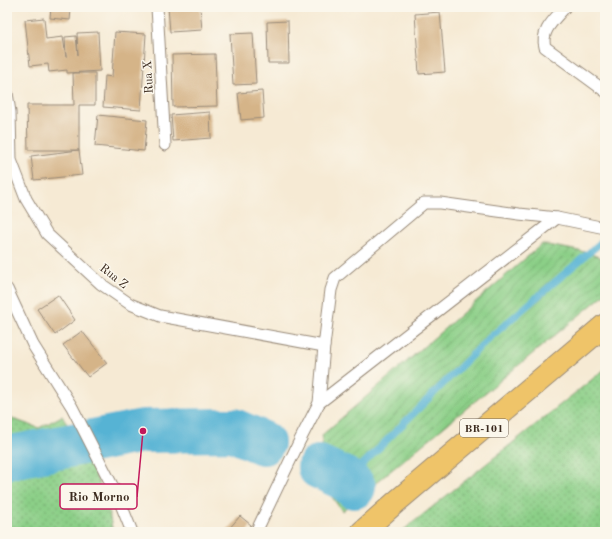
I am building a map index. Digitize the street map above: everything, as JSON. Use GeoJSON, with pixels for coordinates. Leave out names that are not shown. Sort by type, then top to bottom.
{"type":"FeatureCollection","features":[{"type":"Feature","properties":{"kind":"highway","name":"BR-101"},"geometry":{"type":"LineString","coordinates":[[362,532],[605,325]]}},
{"type":"Feature","properties":{"kind":"lane","name":"Rua X"},"geometry":{"type":"LineString","coordinates":[[157,7],[165,145]]}},
{"type":"Feature","properties":{"kind":"lane"},"geometry":{"type":"LineString","coordinates":[[565,7],[546,30],[543,39],[545,47],[605,91]]}},
{"type":"Feature","properties":{"kind":"lane","name":"Rua Z"},"geometry":{"type":"LineString","coordinates":[[7,93],[10,112],[11,160],[26,199],[47,234],[101,284],[130,304],[160,316],[324,346]]}},
{"type":"Feature","properties":{"kind":"lane"},"geometry":{"type":"LineString","coordinates":[[320,403],[324,346],[331,290],[335,278],[424,203],[440,203],[557,218],[605,228]]}},
{"type":"Feature","properties":{"kind":"lane"},"geometry":{"type":"LineString","coordinates":[[256,532],[300,440],[320,403],[557,218]]}},
{"type":"Feature","properties":{"kind":"lane"},"geometry":{"type":"LineString","coordinates":[[7,289],[33,345],[72,407],[118,497],[132,532]]}},
{"type":"Feature","properties":{"kind":"green space"},"geometry":{"type":"Polygon","coordinates":[[[542,244],[585,252],[605,259],[605,294],[342,511],[324,486],[322,435],[542,244]]]}},
{"type":"Feature","properties":{"kind":"green space"},"geometry":{"type":"Polygon","coordinates":[[[605,369],[605,532],[401,532],[605,369]]]}},
{"type":"Feature","properties":{"kind":"green space"},"geometry":{"type":"Polygon","coordinates":[[[62,416],[93,468],[107,504],[113,532],[7,532],[7,417],[39,428],[62,416]]]}},
{"type":"Feature","properties":{"kind":"building"},"geometry":{"type":"Polygon","coordinates":[[[51,7],[71,9],[70,20],[50,18],[51,7]]]}},
{"type":"Feature","properties":{"kind":"building"},"geometry":{"type":"Polygon","coordinates":[[[168,7],[200,7],[202,30],[170,32],[168,7]]]}},
{"type":"Feature","properties":{"kind":"building"},"geometry":{"type":"Polygon","coordinates":[[[440,12],[445,72],[419,74],[415,14],[440,12]]]}},
{"type":"Feature","properties":{"kind":"building"},"geometry":{"type":"Polygon","coordinates":[[[44,18],[46,39],[63,37],[66,57],[65,37],[76,36],[78,55],[77,33],[98,32],[100,71],[67,73],[67,70],[49,72],[48,64],[30,66],[25,20],[44,18]]]}},
{"type":"Feature","properties":{"kind":"building"},"geometry":{"type":"Polygon","coordinates":[[[288,21],[289,63],[268,63],[267,22],[288,21]]]}},
{"type":"Feature","properties":{"kind":"building"},"geometry":{"type":"Polygon","coordinates":[[[115,32],[146,34],[141,110],[103,107],[105,76],[112,77],[115,32]]]}},
{"type":"Feature","properties":{"kind":"building"},"geometry":{"type":"Polygon","coordinates":[[[253,33],[256,84],[233,85],[230,34],[253,33]]]}},
{"type":"Feature","properties":{"kind":"building"},"geometry":{"type":"Polygon","coordinates":[[[215,54],[217,106],[173,107],[172,55],[215,54]]]}},
{"type":"Feature","properties":{"kind":"building"},"geometry":{"type":"Polygon","coordinates":[[[73,73],[95,73],[95,105],[79,105],[79,150],[28,150],[27,105],[74,105],[73,73]]]}},
{"type":"Feature","properties":{"kind":"building"},"geometry":{"type":"Polygon","coordinates":[[[262,91],[264,118],[241,120],[238,93],[262,91]]]}},
{"type":"Feature","properties":{"kind":"building"},"geometry":{"type":"Polygon","coordinates":[[[210,112],[211,138],[173,141],[171,115],[210,112]]]}},
{"type":"Feature","properties":{"kind":"building"},"geometry":{"type":"Polygon","coordinates":[[[98,115],[147,120],[144,151],[95,146],[98,115]]]}},
{"type":"Feature","properties":{"kind":"building"},"geometry":{"type":"Polygon","coordinates":[[[79,150],[82,175],[34,180],[31,156],[79,150]]]}},
{"type":"Feature","properties":{"kind":"building"},"geometry":{"type":"Polygon","coordinates":[[[58,295],[75,320],[55,335],[37,309],[58,295]]]}},
{"type":"Feature","properties":{"kind":"building"},"geometry":{"type":"Polygon","coordinates":[[[82,331],[107,363],[88,377],[63,345],[82,331]]]}},
{"type":"Feature","properties":{"kind":"building"},"geometry":{"type":"Polygon","coordinates":[[[240,516],[251,525],[247,532],[224,532],[228,530],[240,516]]]}},
{"type":"Feature","properties":{"kind":"waterway"},"geometry":{"type":"LineString","coordinates":[[341,476],[352,472],[362,465],[488,339],[605,239]]}},
{"type":"Feature","properties":{"kind":"waterway"},"geometry":{"type":"LineString","coordinates":[[7,458],[143,431],[233,430],[263,443]]}},
{"type":"Feature","properties":{"kind":"waterway"},"geometry":{"type":"LineString","coordinates":[[319,467],[347,480],[354,487]]}},
{"type":"Feature","properties":{"kind":"place","name":"Rio Morno"},"geometry":{"type":"Point","coordinates":[143,431]}}]}
